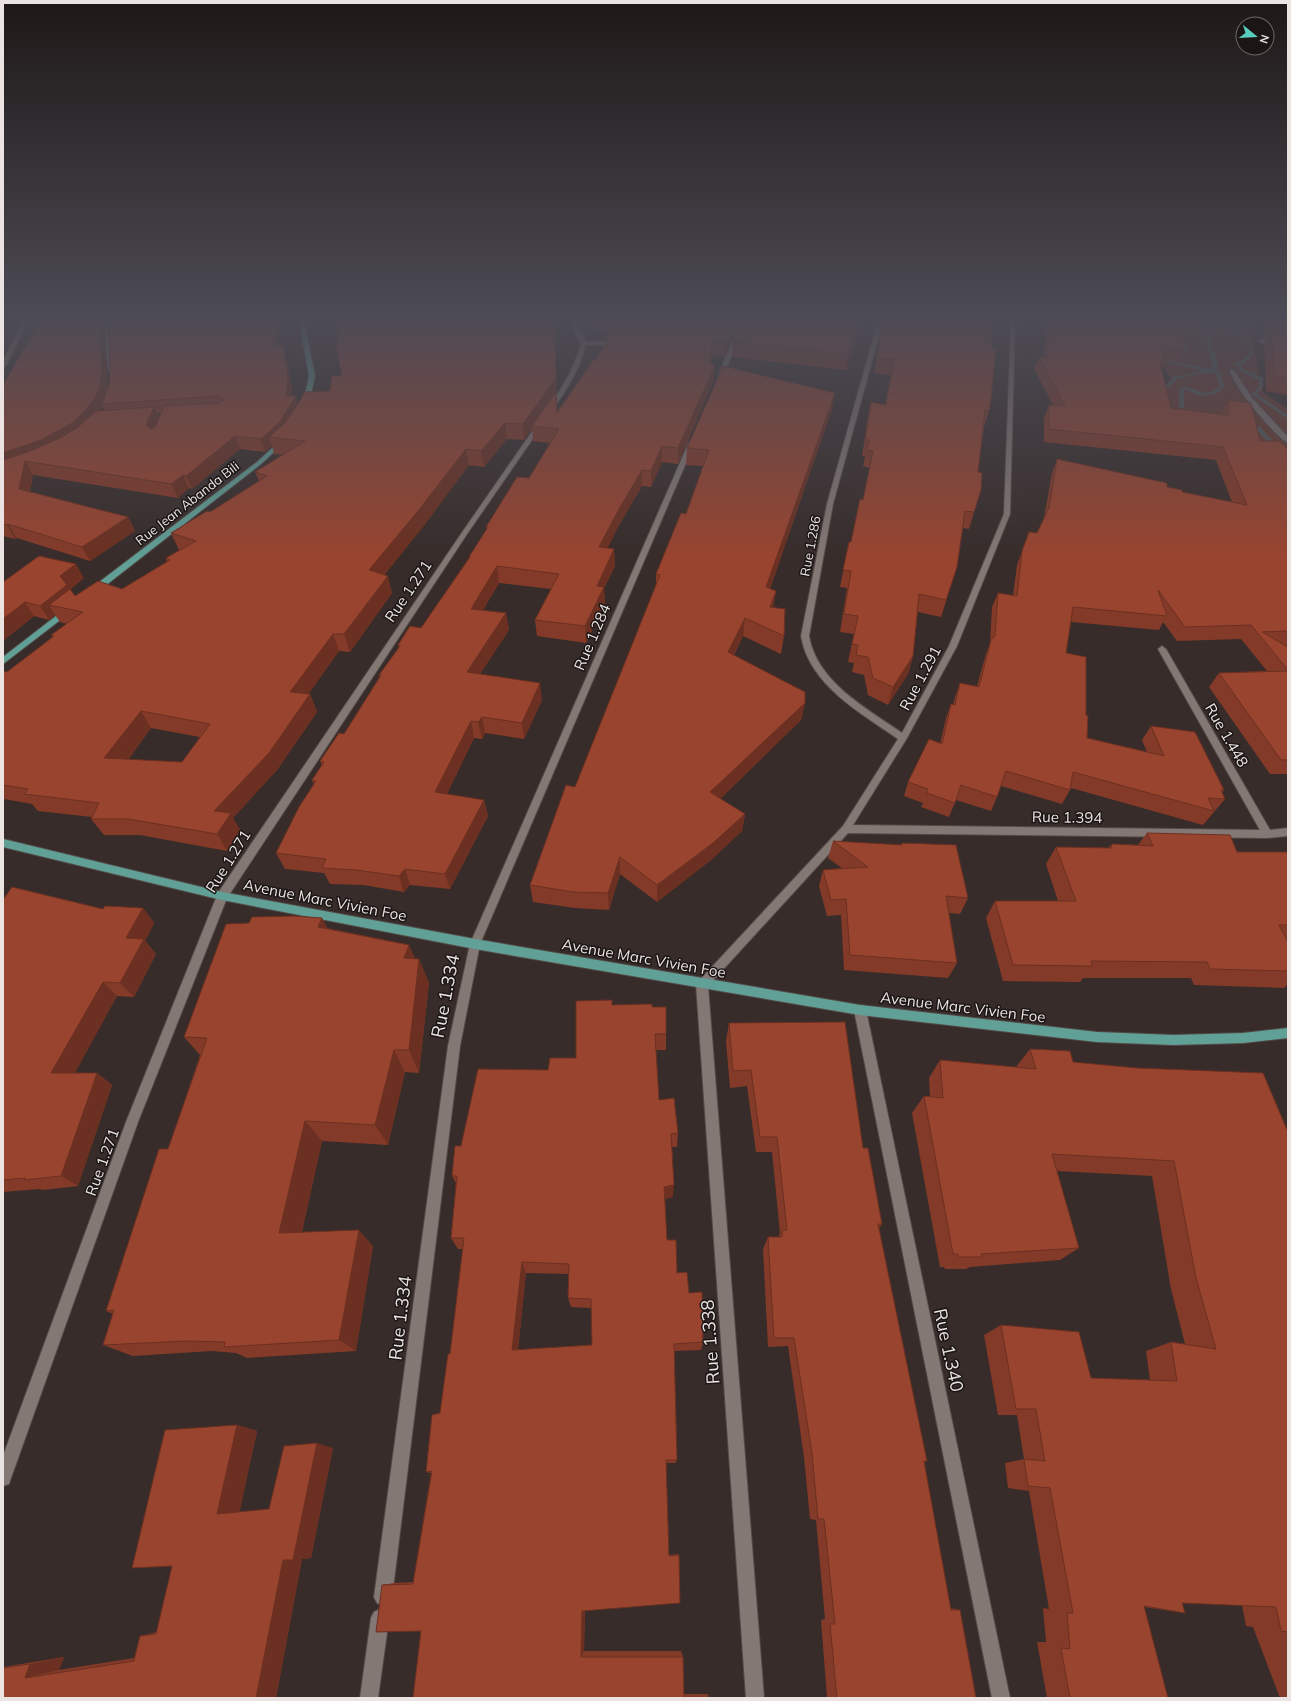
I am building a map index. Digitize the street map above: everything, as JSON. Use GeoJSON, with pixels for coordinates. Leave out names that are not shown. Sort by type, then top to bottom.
{"type":"FeatureCollection","features":[{"type":"Feature","properties":{"kind":"main road"},"geometry":{"type":"LineString","coordinates":[[302,414],[306,400]]}},
{"type":"Feature","properties":{"kind":"main road","name":"Rue Jean Abanda Bili"},"geometry":{"type":"LineString","coordinates":[[88,595],[259,463],[290,432]]}},
{"type":"Feature","properties":{"kind":"main road"},"geometry":{"type":"LineString","coordinates":[[3,661],[76,605]]}},
{"type":"Feature","properties":{"kind":"main road","name":"Avenue Marc Vivien Foe"},"geometry":{"type":"LineString","coordinates":[[3,843],[222,896],[475,944],[860,1010],[1097,1037],[1173,1040],[1243,1038],[1288,1033]]}},
{"type":"Feature","properties":{"kind":"street","name":"Rue 1.271"},"geometry":{"type":"LineString","coordinates":[[3,1478],[132,1122],[222,896],[464,534],[557,400]]}},
{"type":"Feature","properties":{"kind":"street","name":"Rue 1.286"},"geometry":{"type":"LineString","coordinates":[[858,400],[830,504],[805,636],[809,653],[818,669],[840,693],[903,738]]}},
{"type":"Feature","properties":{"kind":"street","name":"Rue 1.291"},"geometry":{"type":"LineString","coordinates":[[702,984],[846,829],[903,738],[953,646],[1007,514],[1011,400]]}},
{"type":"Feature","properties":{"kind":"street"},"geometry":{"type":"LineString","coordinates":[[1250,400],[1288,441]]}},
{"type":"Feature","properties":{"kind":"street","name":"Rue 1.284"},"geometry":{"type":"LineString","coordinates":[[475,944],[694,436]]}},
{"type":"Feature","properties":{"kind":"street","name":"Rue 1.448"},"geometry":{"type":"LineString","coordinates":[[1162,649],[1267,834]]}},
{"type":"Feature","properties":{"kind":"street","name":"Rue 1.394"},"geometry":{"type":"LineString","coordinates":[[846,829],[1267,834],[1288,832]]}},
{"type":"Feature","properties":{"kind":"street","name":"Rue 1.334"},"geometry":{"type":"LineString","coordinates":[[369,1698],[454,1046],[475,944]]}},
{"type":"Feature","properties":{"kind":"street","name":"Rue 1.338"},"geometry":{"type":"LineString","coordinates":[[702,984],[755,1698]]}},
{"type":"Feature","properties":{"kind":"street","name":"Rue 1.340"},"geometry":{"type":"LineString","coordinates":[[860,1010],[1001,1698]]}},
{"type":"Feature","properties":{"kind":"shaded area"},"geometry":{"type":"Polygon","coordinates":[[[1163,400],[1275,400],[1288,409],[1288,463],[1162,404],[1163,400]]]}},
{"type":"Feature","properties":{"kind":"building"},"geometry":{"type":"Polygon","coordinates":[[[3,400],[94,400],[72,423],[41,440],[3,453],[3,400]]]}},
{"type":"Feature","properties":{"kind":"building"},"geometry":{"type":"Polygon","coordinates":[[[103,400],[155,400],[102,404],[103,400]]]}},
{"type":"Feature","properties":{"kind":"building"},"geometry":{"type":"Polygon","coordinates":[[[223,400],[293,400],[279,423],[261,439],[235,436],[186,476],[183,475],[171,484],[25,461],[19,489],[128,517],[82,547],[8,524],[3,524],[3,460],[28,452],[62,437],[78,427],[96,411],[154,407],[146,425],[151,429],[155,427],[164,406],[219,403],[223,400]]]}},
{"type":"Feature","properties":{"kind":"building"},"geometry":{"type":"Polygon","coordinates":[[[300,400],[540,400],[523,424],[505,423],[481,451],[466,449],[418,511],[369,570],[388,576],[344,634],[333,634],[290,692],[310,694],[269,753],[214,811],[231,813],[217,834],[128,819],[91,819],[99,803],[24,794],[28,789],[3,785],[3,672],[7,672],[54,636],[51,635],[83,612],[49,605],[70,589],[75,596],[98,581],[122,589],[170,560],[166,558],[196,541],[171,533],[207,511],[210,512],[267,476],[255,472],[305,441],[269,437],[284,424],[300,400]],[[141,711],[104,758],[182,762],[210,724],[141,711]]]}},
{"type":"Feature","properties":{"kind":"building"},"geometry":{"type":"Polygon","coordinates":[[[550,400],[556,400],[557,413],[566,400],[699,400],[678,448],[662,446],[651,471],[642,470],[599,547],[614,549],[597,586],[604,587],[585,626],[535,620],[559,574],[497,566],[471,609],[506,613],[467,672],[540,683],[522,723],[482,717],[478,722],[471,721],[435,792],[484,800],[445,874],[405,869],[399,876],[356,870],[322,868],[326,859],[276,853],[299,807],[316,781],[312,780],[324,762],[320,761],[339,733],[344,734],[381,675],[379,675],[400,646],[398,645],[410,626],[421,628],[470,557],[488,527],[486,527],[517,477],[529,478],[559,429],[532,426],[550,400]]]}},
{"type":"Feature","properties":{"kind":"building"},"geometry":{"type":"Polygon","coordinates":[[[708,400],[832,400],[766,587],[776,591],[770,607],[785,609],[784,636],[745,618],[728,652],[805,692],[805,703],[710,792],[745,814],[713,843],[657,885],[620,857],[608,893],[573,892],[530,885],[566,785],[575,787],[660,575],[656,574],[681,513],[686,514],[709,450],[687,448],[708,400]]]}},
{"type":"Feature","properties":{"kind":"building"},"geometry":{"type":"Polygon","coordinates":[[[887,400],[991,400],[989,411],[985,410],[978,472],[982,473],[981,490],[974,512],[965,511],[957,567],[946,600],[919,594],[913,656],[893,687],[873,678],[868,657],[856,655],[858,645],[852,644],[858,616],[844,614],[851,571],[843,570],[849,542],[851,542],[860,499],[863,500],[873,451],[866,450],[870,440],[865,440],[871,402],[886,405],[887,400]]]}},
{"type":"Feature","properties":{"kind":"building"},"geometry":{"type":"Polygon","coordinates":[[[1062,400],[1169,400],[1171,408],[1228,415],[1228,400],[1251,403],[1260,441],[1280,441],[1288,450],[1288,631],[1262,632],[1288,647],[1288,670],[1251,625],[1185,627],[1158,590],[1167,616],[1073,607],[1066,653],[1086,657],[1086,715],[1088,716],[1087,738],[1164,756],[1151,726],[1195,732],[1224,790],[1221,790],[1225,799],[1208,798],[1214,811],[1073,772],[1070,790],[1006,771],[997,797],[961,785],[955,803],[927,793],[928,789],[908,782],[929,739],[942,744],[951,704],[955,705],[960,683],[979,687],[991,640],[995,636],[998,593],[1017,596],[1022,551],[1029,532],[1037,533],[1049,508],[1057,459],[1167,483],[1167,487],[1182,490],[1182,492],[1247,505],[1223,447],[1049,429],[1049,405],[1065,406],[1062,400]]]}},
{"type":"Feature","properties":{"kind":"building"},"geometry":{"type":"Polygon","coordinates":[[[39,556],[76,564],[60,576],[67,585],[40,606],[25,602],[3,619],[3,582],[39,556]]]}},
{"type":"Feature","properties":{"kind":"building"},"geometry":{"type":"Polygon","coordinates":[[[1288,671],[1288,760],[1281,760],[1219,673],[1288,671]]]}},
{"type":"Feature","properties":{"kind":"building"},"geometry":{"type":"Polygon","coordinates":[[[1147,833],[1230,835],[1237,852],[1288,852],[1288,925],[1279,925],[1288,942],[1288,971],[1210,969],[1207,962],[1091,961],[1092,966],[1013,965],[995,901],[1076,901],[1056,847],[1111,848],[1112,844],[1153,846],[1147,833]]]}},
{"type":"Feature","properties":{"kind":"building"},"geometry":{"type":"Polygon","coordinates":[[[833,841],[902,845],[902,843],[956,845],[968,898],[946,896],[957,963],[850,955],[846,899],[831,900],[823,870],[868,867],[833,841]]]}},
{"type":"Feature","properties":{"kind":"building"},"geometry":{"type":"Polygon","coordinates":[[[12,887],[103,909],[105,906],[143,908],[126,938],[144,939],[120,983],[103,982],[51,1073],[97,1073],[61,1176],[24,1180],[25,1178],[3,1180],[3,900],[12,887]]]}},
{"type":"Feature","properties":{"kind":"building"},"geometry":{"type":"Polygon","coordinates":[[[294,916],[322,918],[318,927],[409,945],[404,958],[419,959],[409,1050],[394,1050],[375,1125],[305,1121],[279,1233],[359,1230],[339,1340],[224,1347],[225,1342],[186,1341],[103,1345],[114,1310],[106,1311],[159,1149],[168,1149],[207,1038],[184,1037],[226,924],[249,923],[252,917],[294,916]]]}},
{"type":"Feature","properties":{"kind":"building"},"geometry":{"type":"Polygon","coordinates":[[[612,1000],[612,1005],[652,1004],[652,1007],[666,1007],[666,1034],[655,1034],[659,1100],[674,1098],[678,1133],[671,1134],[674,1185],[664,1187],[667,1240],[676,1240],[677,1273],[687,1272],[689,1293],[702,1292],[703,1342],[674,1344],[677,1460],[666,1460],[669,1556],[679,1555],[680,1603],[582,1611],[581,1657],[683,1657],[684,1698],[413,1698],[421,1631],[376,1632],[382,1585],[413,1584],[432,1471],[426,1472],[432,1415],[440,1413],[448,1354],[450,1354],[464,1238],[451,1238],[457,1176],[452,1176],[455,1146],[461,1146],[478,1069],[548,1070],[550,1058],[576,1058],[576,1001],[612,1000]],[[522,1262],[512,1350],[592,1345],[591,1299],[568,1298],[569,1264],[522,1262]]]}},
{"type":"Feature","properties":{"kind":"building"},"geometry":{"type":"Polygon","coordinates":[[[845,1022],[863,1148],[868,1148],[882,1224],[878,1224],[927,1461],[924,1461],[951,1610],[960,1610],[976,1698],[837,1698],[830,1624],[835,1624],[824,1519],[818,1519],[812,1453],[794,1338],[774,1338],[768,1237],[782,1237],[782,1230],[787,1230],[777,1137],[760,1137],[751,1070],[733,1071],[729,1023],[845,1022]]]}},
{"type":"Feature","properties":{"kind":"building"},"geometry":{"type":"Polygon","coordinates":[[[1030,1049],[1070,1051],[1073,1062],[1137,1068],[1263,1073],[1288,1132],[1288,1632],[1281,1631],[1276,1607],[1182,1603],[1185,1613],[1144,1606],[1168,1698],[1070,1698],[1061,1648],[1070,1649],[1067,1613],[1073,1613],[1050,1488],[1028,1486],[1024,1459],[1045,1461],[1036,1409],[1016,1409],[1001,1325],[1079,1332],[1091,1378],[1177,1381],[1171,1342],[1216,1349],[1196,1278],[1174,1161],[1052,1154],[1079,1248],[981,1254],[982,1257],[959,1257],[958,1254],[953,1254],[924,1096],[943,1098],[940,1060],[1036,1069],[1030,1049]]]}},
{"type":"Feature","properties":{"kind":"building"},"geometry":{"type":"Polygon","coordinates":[[[237,1425],[217,1514],[269,1509],[284,1446],[317,1443],[293,1560],[283,1560],[256,1698],[3,1698],[3,1668],[30,1664],[25,1678],[134,1661],[140,1636],[156,1634],[172,1566],[132,1568],[165,1430],[237,1425]]]}},
{"type":"Feature","properties":{"kind":"waterway"},"geometry":{"type":"LineString","coordinates":[[1181,400],[1181,407]]}},
{"type":"Feature","properties":{"kind":"waterway"},"geometry":{"type":"LineString","coordinates":[[1263,400],[1288,417]]}},
{"type":"Feature","properties":{"kind":"waterway"},"geometry":{"type":"LineString","coordinates":[[1258,428],[1278,450]]}}]}
